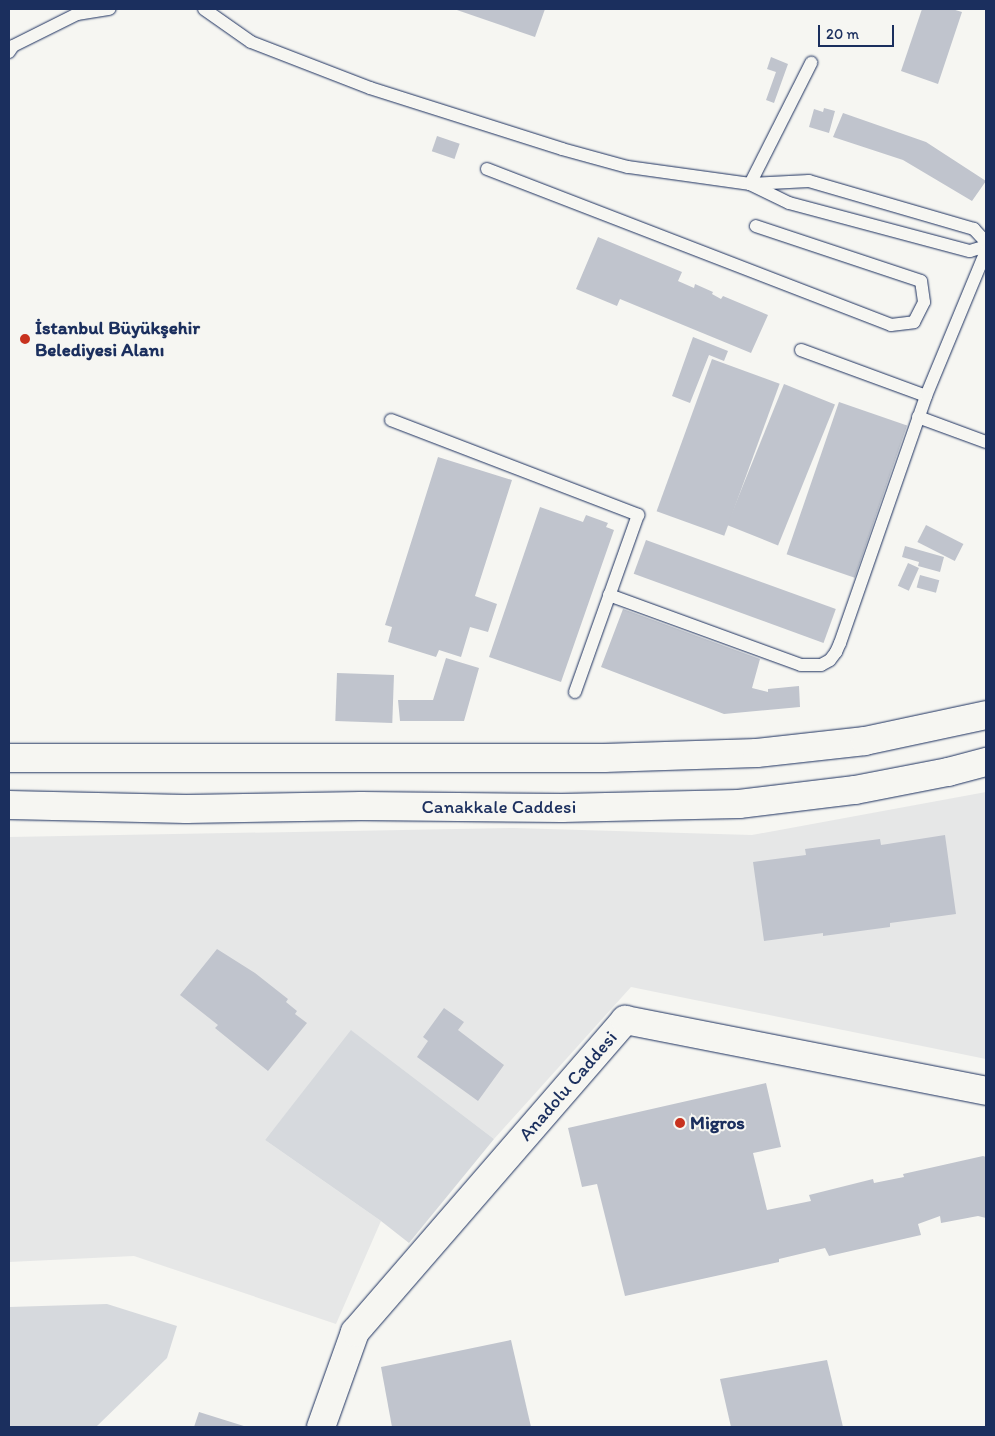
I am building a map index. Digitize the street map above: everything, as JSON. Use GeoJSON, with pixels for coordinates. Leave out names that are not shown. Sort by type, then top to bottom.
{"type":"FeatureCollection","features":[{"type":"Feature","properties":{"kind":"main road"},"geometry":{"type":"LineString","coordinates":[[9,758],[604,758],[757,753],[865,741],[986,715]]}},
{"type":"Feature","properties":{"kind":"main road","name":"Canakkale Caddesi"},"geometry":{"type":"LineString","coordinates":[[9,805],[186,809],[361,806],[562,808],[739,804],[854,790],[948,772],[986,762]]}},
{"type":"Feature","properties":{"kind":"main road","name":"Anadolu Caddesi"},"geometry":{"type":"LineString","coordinates":[[321,1427],[355,1332],[625,1020],[986,1092]]}},
{"type":"Feature","properties":{"kind":"lane"},"geometry":{"type":"LineString","coordinates":[[9,52],[13,46],[77,14],[110,9]]}},
{"type":"Feature","properties":{"kind":"lane"},"geometry":{"type":"LineString","coordinates":[[204,9],[251,42],[370,88],[562,149],[628,167],[750,184],[809,181],[974,229],[986,244],[970,251],[789,203],[750,184]]}},
{"type":"Feature","properties":{"kind":"lane"},"geometry":{"type":"LineString","coordinates":[[750,184],[811,63]]}},
{"type":"Feature","properties":{"kind":"lane"},"geometry":{"type":"LineString","coordinates":[[486,169],[891,325],[914,322],[924,302],[921,281],[756,226]]}},
{"type":"Feature","properties":{"kind":"lane"},"geometry":{"type":"LineString","coordinates":[[609,595],[801,665],[821,665],[836,652],[918,417],[986,251]]}},
{"type":"Feature","properties":{"kind":"lane"},"geometry":{"type":"LineString","coordinates":[[801,350],[926,396]]}},
{"type":"Feature","properties":{"kind":"lane"},"geometry":{"type":"LineString","coordinates":[[918,417],[986,442]]}},
{"type":"Feature","properties":{"kind":"lane"},"geometry":{"type":"LineString","coordinates":[[391,420],[638,515],[575,692]]}},
{"type":"Feature","properties":{"kind":"shaded area"},"geometry":{"type":"Polygon","coordinates":[[[986,792],[986,1059],[631,987],[494,1139],[352,1031],[265,1140],[381,1221],[336,1324],[134,1256],[9,1262],[9,837],[514,828],[752,835],[986,792]]]}},
{"type":"Feature","properties":{"kind":"shaded area"},"geometry":{"type":"Polygon","coordinates":[[[351,1030],[494,1139],[409,1243],[381,1221],[265,1140],[351,1030]]]}},
{"type":"Feature","properties":{"kind":"shaded area"},"geometry":{"type":"Polygon","coordinates":[[[107,1304],[177,1326],[167,1358],[96,1427],[9,1427],[9,1307],[107,1304]]]}},
{"type":"Feature","properties":{"kind":"building"},"geometry":{"type":"Polygon","coordinates":[[[454,9],[545,9],[535,37],[454,9]]]}},
{"type":"Feature","properties":{"kind":"building"},"geometry":{"type":"Polygon","coordinates":[[[922,9],[952,9],[962,12],[938,84],[901,71],[922,9]]]}},
{"type":"Feature","properties":{"kind":"building"},"geometry":{"type":"Polygon","coordinates":[[[771,57],[788,64],[774,103],[766,100],[776,72],[767,69],[771,57]]]}},
{"type":"Feature","properties":{"kind":"building"},"geometry":{"type":"Polygon","coordinates":[[[824,108],[835,111],[829,133],[809,127],[814,109],[823,112],[824,108]]]}},
{"type":"Feature","properties":{"kind":"building"},"geometry":{"type":"Polygon","coordinates":[[[843,113],[926,142],[986,181],[972,201],[903,160],[833,137],[843,113]]]}},
{"type":"Feature","properties":{"kind":"building"},"geometry":{"type":"Polygon","coordinates":[[[437,136],[460,144],[454,159],[432,151],[437,136]]]}},
{"type":"Feature","properties":{"kind":"building"},"geometry":{"type":"Polygon","coordinates":[[[598,237],[682,272],[678,281],[694,288],[695,284],[713,292],[712,294],[721,299],[723,296],[768,315],[751,353],[620,299],[617,306],[576,289],[598,237]]]}},
{"type":"Feature","properties":{"kind":"building"},"geometry":{"type":"Polygon","coordinates":[[[693,337],[728,351],[724,361],[709,355],[690,403],[672,396],[693,337]]]}},
{"type":"Feature","properties":{"kind":"building"},"geometry":{"type":"Polygon","coordinates":[[[712,359],[780,384],[724,536],[657,511],[712,359]]]}},
{"type":"Feature","properties":{"kind":"building"},"geometry":{"type":"Polygon","coordinates":[[[784,384],[835,405],[778,546],[727,525],[784,384]]]}},
{"type":"Feature","properties":{"kind":"building"},"geometry":{"type":"Polygon","coordinates":[[[839,402],[907,425],[855,578],[787,554],[839,402]]]}},
{"type":"Feature","properties":{"kind":"building"},"geometry":{"type":"Polygon","coordinates":[[[438,457],[512,480],[475,596],[497,604],[488,632],[470,627],[461,657],[439,650],[436,657],[388,642],[392,627],[385,625],[438,457]]]}},
{"type":"Feature","properties":{"kind":"building"},"geometry":{"type":"Polygon","coordinates":[[[540,507],[583,522],[586,515],[608,523],[606,527],[614,530],[561,682],[489,657],[540,507]]]}},
{"type":"Feature","properties":{"kind":"building"},"geometry":{"type":"Polygon","coordinates":[[[926,525],[963,544],[955,561],[917,542],[926,525]]]}},
{"type":"Feature","properties":{"kind":"building"},"geometry":{"type":"Polygon","coordinates":[[[646,540],[836,609],[824,643],[634,574],[646,540]]]}},
{"type":"Feature","properties":{"kind":"building"},"geometry":{"type":"Polygon","coordinates":[[[905,546],[944,557],[940,572],[918,566],[919,562],[902,557],[905,546]]]}},
{"type":"Feature","properties":{"kind":"building"},"geometry":{"type":"Polygon","coordinates":[[[908,563],[919,568],[909,591],[898,586],[908,563]]]}},
{"type":"Feature","properties":{"kind":"building"},"geometry":{"type":"Polygon","coordinates":[[[920,575],[939,580],[936,593],[917,588],[920,575]]]}},
{"type":"Feature","properties":{"kind":"building"},"geometry":{"type":"Polygon","coordinates":[[[623,609],[760,659],[752,688],[768,692],[768,689],[799,686],[800,707],[724,714],[601,667],[623,609]]]}},
{"type":"Feature","properties":{"kind":"building"},"geometry":{"type":"Polygon","coordinates":[[[446,658],[479,668],[464,721],[400,721],[398,700],[433,700],[446,658]]]}},
{"type":"Feature","properties":{"kind":"building"},"geometry":{"type":"Polygon","coordinates":[[[337,673],[394,675],[392,723],[335,721],[337,673]]]}},
{"type":"Feature","properties":{"kind":"building"},"geometry":{"type":"Polygon","coordinates":[[[945,835],[956,914],[890,923],[890,927],[823,936],[823,933],[764,941],[753,862],[806,855],[805,849],[880,839],[881,845],[945,835]]]}},
{"type":"Feature","properties":{"kind":"building"},"geometry":{"type":"Polygon","coordinates":[[[217,949],[255,973],[288,999],[286,1002],[297,1011],[295,1014],[307,1023],[268,1071],[215,1028],[218,1025],[180,995],[217,949]]]}},
{"type":"Feature","properties":{"kind":"building"},"geometry":{"type":"Polygon","coordinates":[[[444,1008],[464,1022],[458,1030],[504,1065],[478,1101],[417,1057],[428,1041],[423,1037],[444,1008]]]}},
{"type":"Feature","properties":{"kind":"building"},"geometry":{"type":"Polygon","coordinates":[[[766,1083],[781,1147],[753,1153],[767,1210],[811,1201],[809,1195],[873,1179],[874,1183],[904,1177],[903,1174],[983,1156],[986,1157],[986,1218],[978,1216],[941,1223],[940,1216],[918,1224],[921,1235],[829,1256],[825,1248],[779,1259],[779,1262],[625,1296],[597,1184],[582,1187],[568,1128],[766,1083]]]}},
{"type":"Feature","properties":{"kind":"building"},"geometry":{"type":"Polygon","coordinates":[[[511,1340],[531,1427],[392,1427],[381,1367],[511,1340]]]}},
{"type":"Feature","properties":{"kind":"building"},"geometry":{"type":"Polygon","coordinates":[[[827,1360],[843,1427],[731,1427],[720,1379],[827,1360]]]}},
{"type":"Feature","properties":{"kind":"building"},"geometry":{"type":"Polygon","coordinates":[[[199,1412],[247,1427],[194,1427],[199,1412]]]}},
{"type":"Feature","properties":{"kind":"place","name":"İstanbul Büyükşehir Belediyesi Alanı"},"geometry":{"type":"Point","coordinates":[25,339]}},
{"type":"Feature","properties":{"kind":"place","name":"Migros"},"geometry":{"type":"Point","coordinates":[680,1123]}}]}
